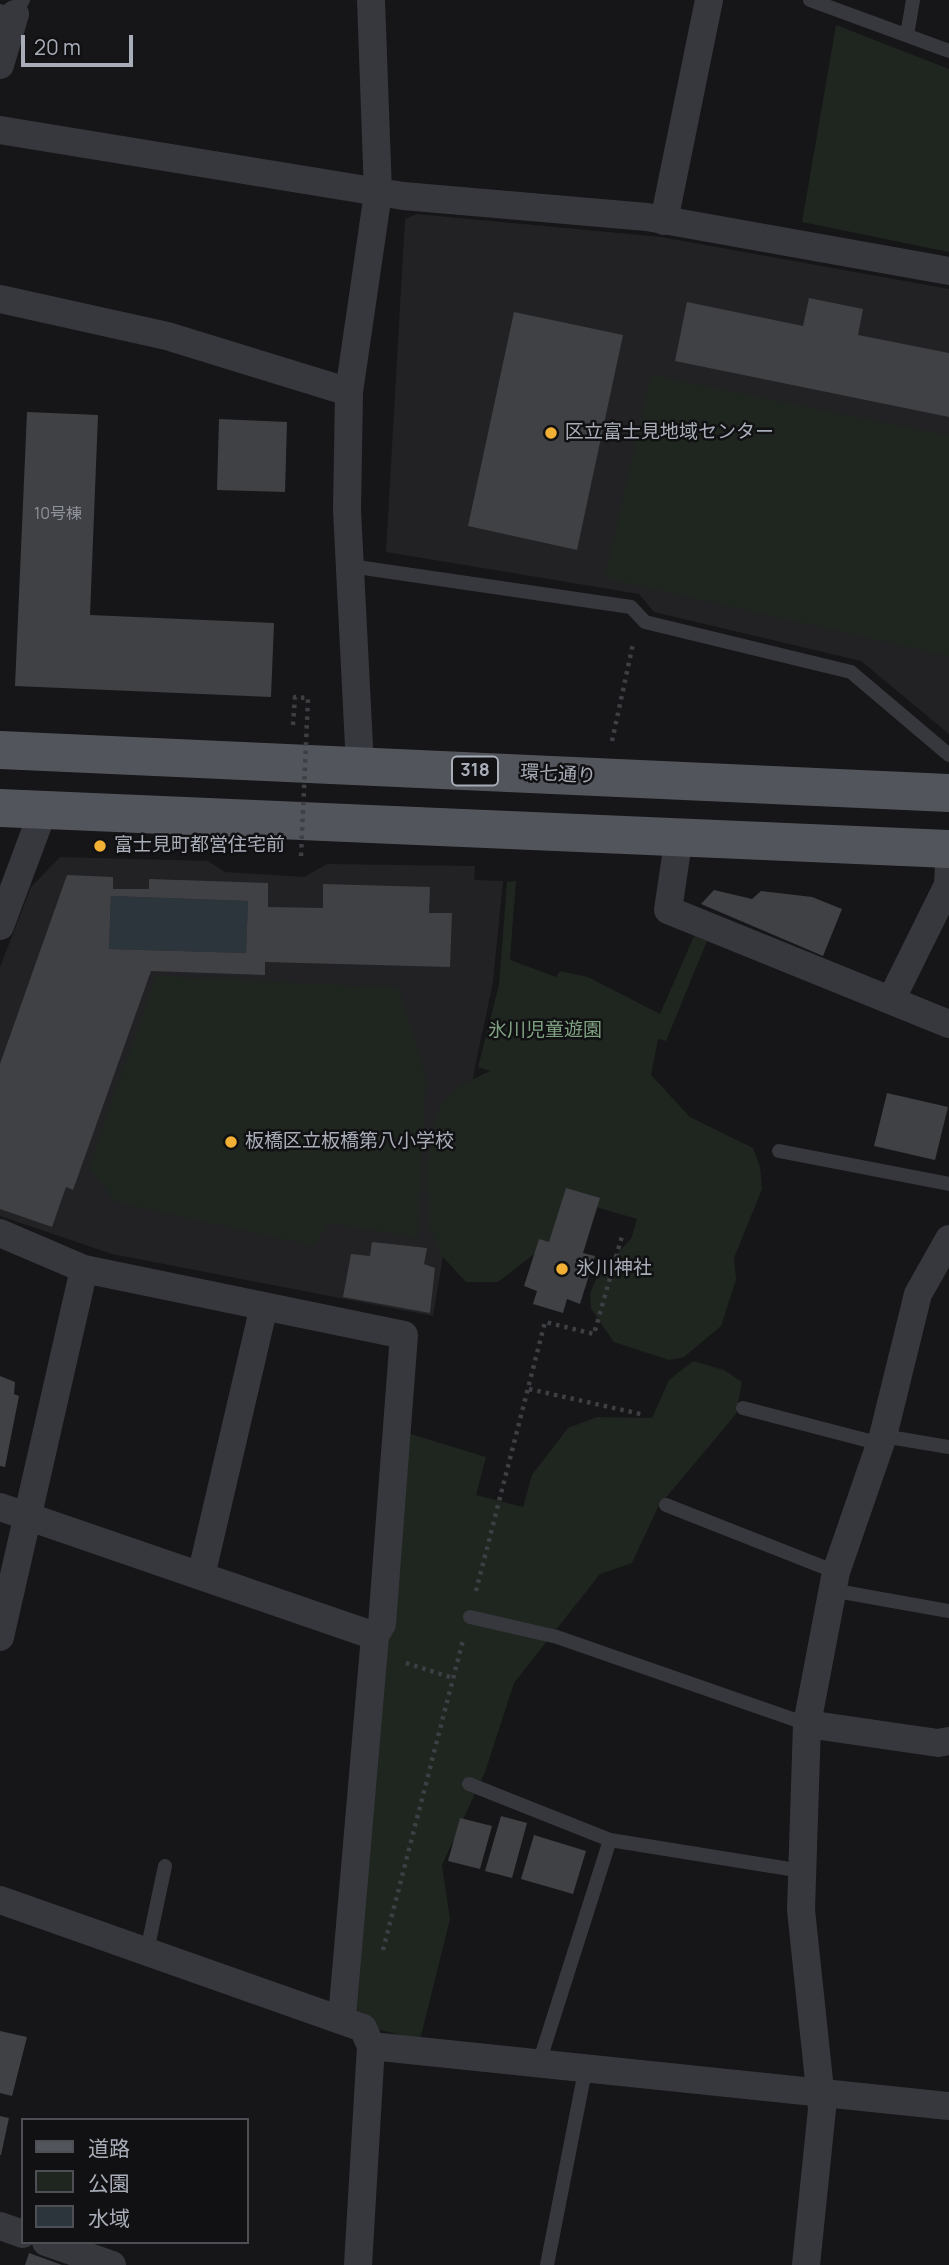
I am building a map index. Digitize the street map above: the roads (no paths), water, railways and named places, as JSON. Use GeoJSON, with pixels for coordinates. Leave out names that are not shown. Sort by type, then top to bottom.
{"type":"FeatureCollection","features":[{"type":"Feature","properties":{"kind":"main road","name":"環七通り"},"geometry":{"type":"LineString","coordinates":[[0,750],[949,793]]}},
{"type":"Feature","properties":{"kind":"main road"},"geometry":{"type":"LineString","coordinates":[[0,808],[949,849]]}},
{"type":"Feature","properties":{"kind":"street"},"geometry":{"type":"LineString","coordinates":[[360,766],[347,510],[349,392],[378,193],[371,0]]}},
{"type":"Feature","properties":{"kind":"street"},"geometry":{"type":"LineString","coordinates":[[664,221],[709,0]]}},
{"type":"Feature","properties":{"kind":"street"},"geometry":{"type":"LineString","coordinates":[[0,65],[13,8]]}},
{"type":"Feature","properties":{"kind":"street"},"geometry":{"type":"LineString","coordinates":[[0,130],[378,193],[664,221],[949,271]]}},
{"type":"Feature","properties":{"kind":"street"},"geometry":{"type":"LineString","coordinates":[[0,299],[167,336],[349,392]]}},
{"type":"Feature","properties":{"kind":"street"},"geometry":{"type":"LineString","coordinates":[[0,926],[43,811]]}},
{"type":"Feature","properties":{"kind":"street"},"geometry":{"type":"LineString","coordinates":[[680,836],[668,910],[949,1024]]}},
{"type":"Feature","properties":{"kind":"street"},"geometry":{"type":"LineString","coordinates":[[891,1000],[948,884],[949,865]]}},
{"type":"Feature","properties":{"kind":"street"},"geometry":{"type":"LineString","coordinates":[[0,1233],[84,1269],[404,1335],[382,1624],[375,1644],[342,2018]]}},
{"type":"Feature","properties":{"kind":"street"},"geometry":{"type":"LineString","coordinates":[[806,2265],[822,2109],[801,1910],[807,1724],[834,1581],[882,1440],[918,1294],[941,1264],[949,1239]]}},
{"type":"Feature","properties":{"kind":"street"},"geometry":{"type":"LineString","coordinates":[[0,1637],[84,1269]]}},
{"type":"Feature","properties":{"kind":"street"},"geometry":{"type":"LineString","coordinates":[[201,1576],[264,1306]]}},
{"type":"Feature","properties":{"kind":"street"},"geometry":{"type":"LineString","coordinates":[[0,1507],[201,1576],[375,1644]]}},
{"type":"Feature","properties":{"kind":"street"},"geometry":{"type":"LineString","coordinates":[[807,1724],[938,1743],[949,1741]]}},
{"type":"Feature","properties":{"kind":"street"},"geometry":{"type":"LineString","coordinates":[[0,1900],[342,2018],[363,2028],[371,2046],[358,2265]]}},
{"type":"Feature","properties":{"kind":"street"},"geometry":{"type":"LineString","coordinates":[[371,2046],[585,2071],[949,2106]]}},
{"type":"Feature","properties":{"kind":"street"},"geometry":{"type":"LineString","coordinates":[[0,2226],[21,2233]]}},
{"type":"Feature","properties":{"kind":"street"},"geometry":{"type":"LineString","coordinates":[[52,2244],[112,2265]]}},
{"type":"Feature","properties":{"kind":"lane"},"geometry":{"type":"LineString","coordinates":[[810,0],[949,51]]}},
{"type":"Feature","properties":{"kind":"lane"},"geometry":{"type":"LineString","coordinates":[[907,35],[913,0]]}},
{"type":"Feature","properties":{"kind":"lane"},"geometry":{"type":"LineString","coordinates":[[350,566],[631,607],[645,622],[851,672],[949,755]]}},
{"type":"Feature","properties":{"kind":"lane"},"geometry":{"type":"LineString","coordinates":[[779,1151],[949,1184]]}},
{"type":"Feature","properties":{"kind":"lane"},"geometry":{"type":"LineString","coordinates":[[743,1408],[882,1440],[949,1447]]}},
{"type":"Feature","properties":{"kind":"lane"},"geometry":{"type":"LineString","coordinates":[[666,1505],[834,1581],[949,1611]]}},
{"type":"Feature","properties":{"kind":"lane"},"geometry":{"type":"LineString","coordinates":[[470,1617],[557,1637],[807,1724]]}},
{"type":"Feature","properties":{"kind":"lane"},"geometry":{"type":"LineString","coordinates":[[469,1784],[610,1840],[802,1871]]}},
{"type":"Feature","properties":{"kind":"lane"},"geometry":{"type":"LineString","coordinates":[[538,2066],[610,1840]]}},
{"type":"Feature","properties":{"kind":"lane"},"geometry":{"type":"LineString","coordinates":[[147,1951],[164,1866]]}},
{"type":"Feature","properties":{"kind":"lane"},"geometry":{"type":"LineString","coordinates":[[547,2265],[585,2071]]}},
{"type":"Feature","properties":{"kind":"water"},"geometry":{"type":"Polygon","coordinates":[[[111,896],[248,901],[246,953],[109,949],[111,896]]]}},
{"type":"Feature","properties":{"kind":"place","name":"区立富士見地域センター"},"geometry":{"type":"Point","coordinates":[551,433]}},
{"type":"Feature","properties":{"kind":"place","name":"富士見町都営住宅前"},"geometry":{"type":"Point","coordinates":[100,846]}},
{"type":"Feature","properties":{"kind":"place","name":"板橋区立板橋第八小学校"},"geometry":{"type":"Point","coordinates":[231,1142]}},
{"type":"Feature","properties":{"kind":"place","name":"氷川神社"},"geometry":{"type":"Point","coordinates":[562,1269]}},
{"type":"Feature","properties":{"kind":"park label","name":"氷川児童遊園"},"geometry":{"type":"Point","coordinates":[545,1031]}}]}
